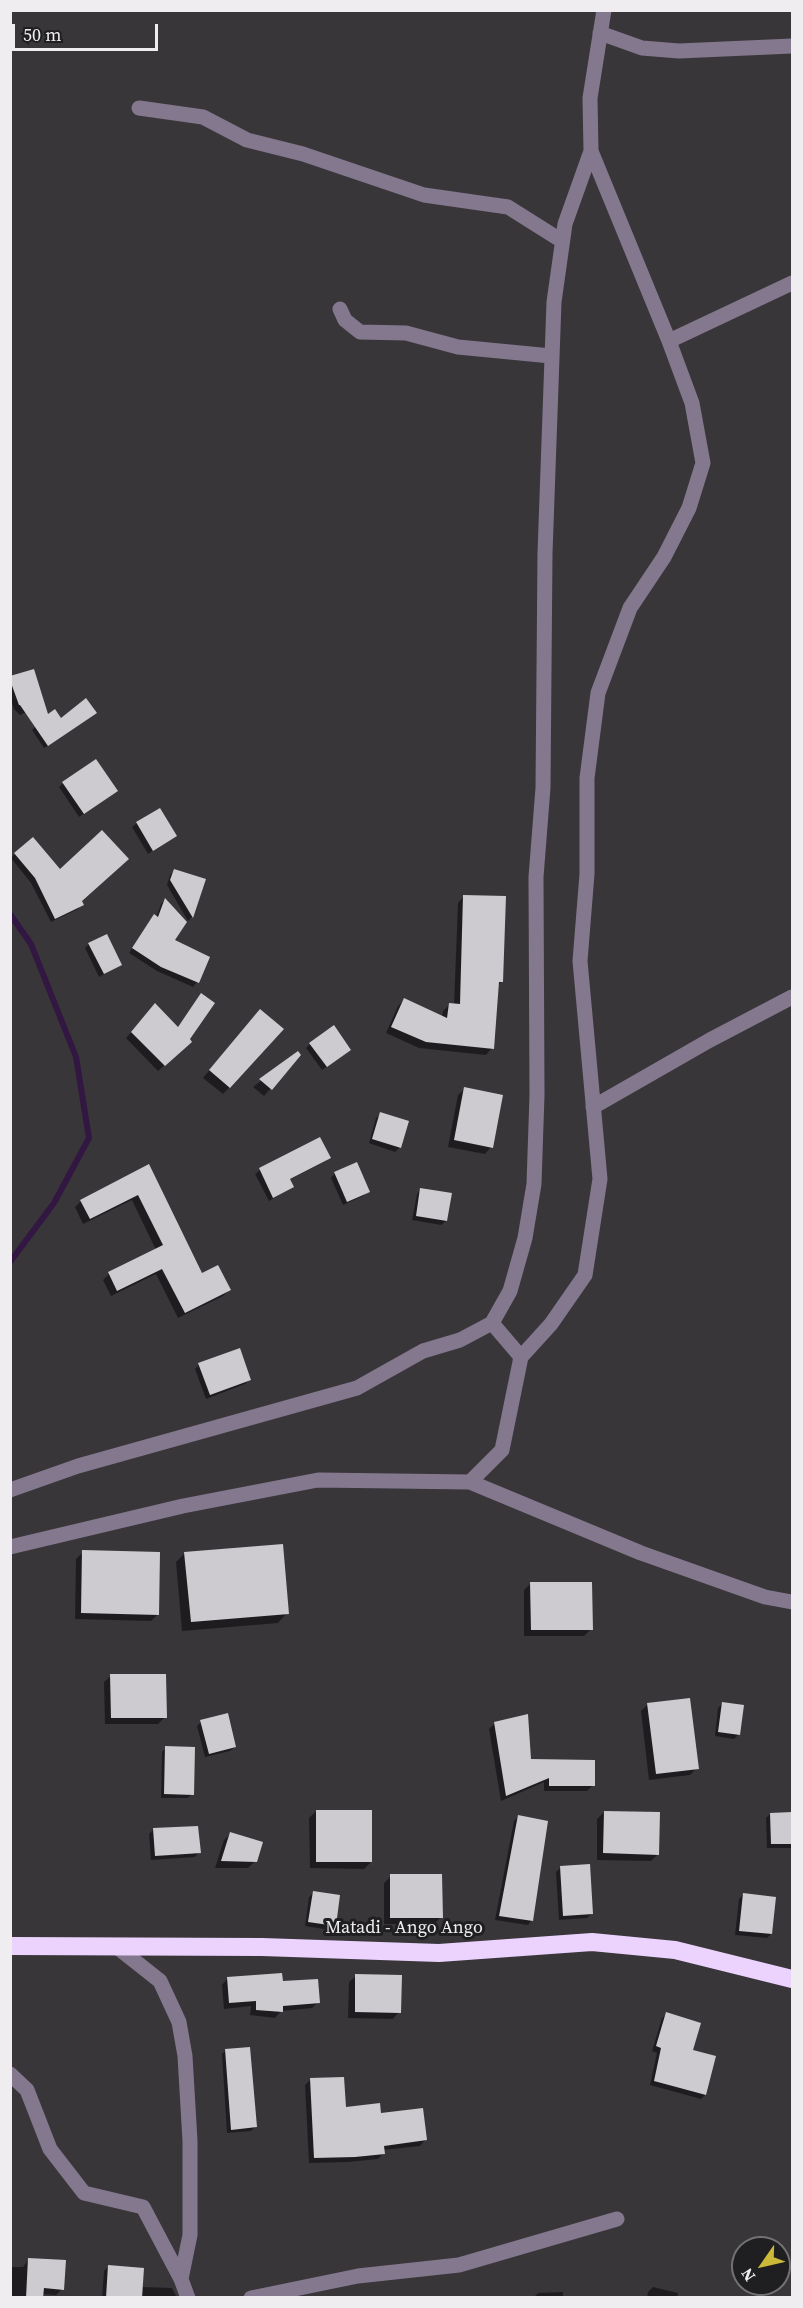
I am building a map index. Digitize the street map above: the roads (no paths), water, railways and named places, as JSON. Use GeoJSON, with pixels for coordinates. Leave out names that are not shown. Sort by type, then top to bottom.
{"type":"FeatureCollection","features":[{"type":"Feature","properties":{"kind":"highway","name":"Matadi - Ango Ango"},"geometry":{"type":"LineString","coordinates":[[10,1946],[262,1947],[439,1953],[592,1942],[675,1950],[792,1979]]}},
{"type":"Feature","properties":{"kind":"street"},"geometry":{"type":"LineString","coordinates":[[10,1490],[89,1463],[357,1388],[423,1351],[460,1340],[492,1323],[510,1291],[525,1238],[534,1184],[537,1095],[536,877],[543,788],[545,553],[554,302],[565,224],[591,151],[590,98],[604,10]]}},
{"type":"Feature","properties":{"kind":"street"},"geometry":{"type":"LineString","coordinates":[[600,33],[642,48],[679,51],[792,46]]}},
{"type":"Feature","properties":{"kind":"street"},"geometry":{"type":"LineString","coordinates":[[139,108],[203,117],[247,140],[313,157],[424,195],[508,207],[562,241]]}},
{"type":"Feature","properties":{"kind":"street"},"geometry":{"type":"LineString","coordinates":[[470,1482],[502,1450],[521,1357],[551,1324],[585,1275],[600,1179],[580,961],[587,874],[587,778],[598,693],[630,608],[664,557],[689,508],[703,463],[692,403],[591,151]]}},
{"type":"Feature","properties":{"kind":"street"},"geometry":{"type":"LineString","coordinates":[[669,341],[792,283]]}},
{"type":"Feature","properties":{"kind":"street"},"geometry":{"type":"LineString","coordinates":[[340,309],[345,320],[360,332],[406,333],[458,347],[551,356]]}},
{"type":"Feature","properties":{"kind":"street"},"geometry":{"type":"LineString","coordinates":[[593,1107],[710,1040],[792,997]]}},
{"type":"Feature","properties":{"kind":"street"},"geometry":{"type":"LineString","coordinates":[[492,1323],[521,1357]]}},
{"type":"Feature","properties":{"kind":"street"},"geometry":{"type":"LineString","coordinates":[[10,1547],[183,1506],[318,1479],[470,1482],[641,1553],[765,1597],[792,1602]]}},
{"type":"Feature","properties":{"kind":"street"},"geometry":{"type":"LineString","coordinates":[[117,1947],[160,1981],[178,2022],[185,2056],[190,2141],[190,2235],[181,2279]]}},
{"type":"Feature","properties":{"kind":"street"},"geometry":{"type":"LineString","coordinates":[[10,2074],[27,2090],[50,2150],[84,2193],[143,2207],[181,2279],[188,2298]]}},
{"type":"Feature","properties":{"kind":"street"},"geometry":{"type":"LineString","coordinates":[[251,2298],[358,2276],[459,2265],[617,2219]]}},
{"type":"Feature","properties":{"kind":"waterway"},"geometry":{"type":"LineString","coordinates":[[10,914],[31,944],[76,1057],[89,1138],[54,1203],[10,1262]]}}]}
